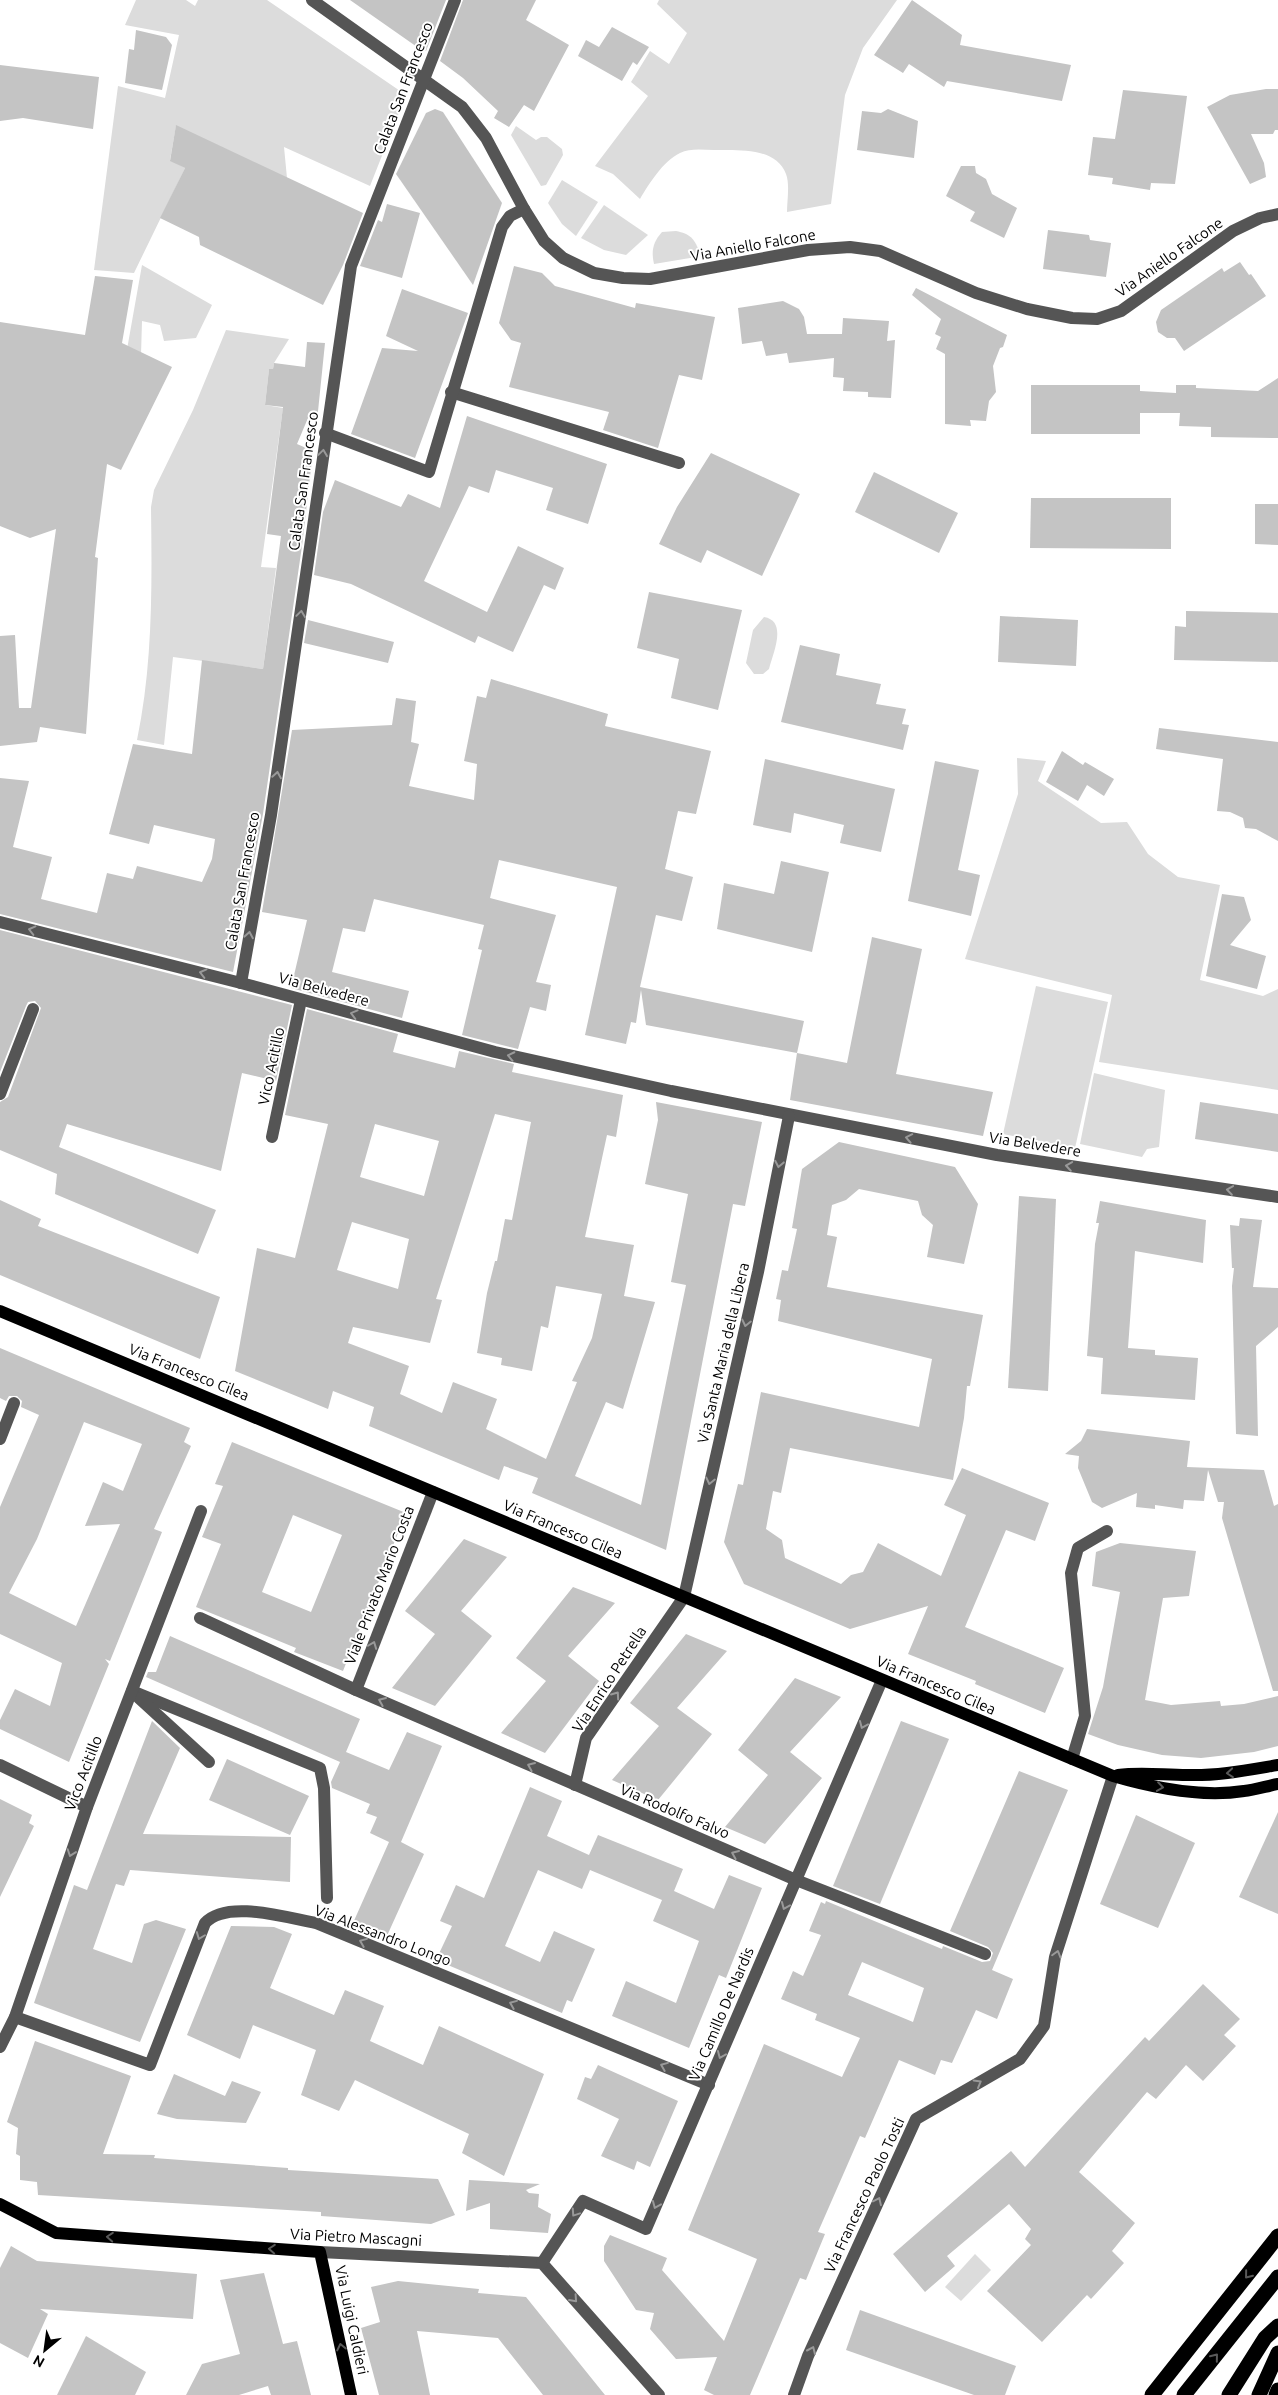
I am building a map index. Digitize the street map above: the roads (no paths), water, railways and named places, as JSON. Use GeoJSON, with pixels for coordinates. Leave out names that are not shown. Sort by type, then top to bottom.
{"type":"FeatureCollection","features":[{"type":"Feature","properties":{"kind":"highway"},"geometry":{"type":"LineString","coordinates":[[1152,2395],[1278,2236]]}},
{"type":"Feature","properties":{"kind":"highway"},"geometry":{"type":"LineString","coordinates":[[1184,2395],[1278,2277]]}},
{"type":"Feature","properties":{"kind":"highway"},"geometry":{"type":"LineString","coordinates":[[1229,2395],[1265,2338],[1278,2326]]}},
{"type":"Feature","properties":{"kind":"highway"},"geometry":{"type":"LineString","coordinates":[[1259,2395],[1278,2354]]}},
{"type":"Feature","properties":{"kind":"highway"},"geometry":{"type":"LineString","coordinates":[[1276,2395],[1278,2390]]}},
{"type":"Feature","properties":{"kind":"main road","name":"Via Francesco Cilea"},"geometry":{"type":"LineString","coordinates":[[0,1312],[1113,1776],[1144,1785],[1196,1792],[1242,1792],[1278,1784]]}},
{"type":"Feature","properties":{"kind":"main road"},"geometry":{"type":"LineString","coordinates":[[1113,1776],[1137,1772],[1187,1775],[1232,1773],[1278,1765]]}},
{"type":"Feature","properties":{"kind":"main road","name":"Via Pietro Mascagni"},"geometry":{"type":"LineString","coordinates":[[0,2204],[56,2233],[320,2252]]}},
{"type":"Feature","properties":{"kind":"main road","name":"Via Luigi Caldieri"},"geometry":{"type":"LineString","coordinates":[[320,2252],[351,2395]]}},
{"type":"Feature","properties":{"kind":"street","name":"Via Aniello Falcone"},"geometry":{"type":"LineString","coordinates":[[312,0],[462,107],[486,138],[524,209],[544,241],[563,258],[594,273],[623,278],[650,279],[808,250],[850,247],[880,251],[976,293],[1027,309],[1072,318],[1097,319],[1128,306],[1233,231],[1260,218],[1278,214]]}},
{"type":"Feature","properties":{"kind":"street","name":"Calata San Francesco"},"geometry":{"type":"LineString","coordinates":[[240,983],[271,815],[325,433],[351,266],[455,0]]}},
{"type":"Feature","properties":{"kind":"street"},"geometry":{"type":"LineString","coordinates":[[325,433],[429,472],[451,392],[502,227],[510,216],[524,209]]}},
{"type":"Feature","properties":{"kind":"street"},"geometry":{"type":"LineString","coordinates":[[451,392],[679,463]]}},
{"type":"Feature","properties":{"kind":"street","name":"Via Belvedere"},"geometry":{"type":"LineString","coordinates":[[0,922],[240,983],[495,1052],[640,1085],[789,1116],[1006,1156],[1278,1197]]}},
{"type":"Feature","properties":{"kind":"street","name":"Vico Acitillo"},"geometry":{"type":"LineString","coordinates":[[272,1137],[300,1000]]}},
{"type":"Feature","properties":{"kind":"street"},"geometry":{"type":"LineString","coordinates":[[0,1094],[33,1009]]}},
{"type":"Feature","properties":{"kind":"street","name":"Via Santa Maria della Libera"},"geometry":{"type":"LineString","coordinates":[[684,1596],[758,1272],[789,1116]]}},
{"type":"Feature","properties":{"kind":"street"},"geometry":{"type":"LineString","coordinates":[[0,1439],[4,1420],[14,1403]]}},
{"type":"Feature","properties":{"kind":"street","name":"Viale Privato Mario Costa"},"geometry":{"type":"LineString","coordinates":[[356,1690],[433,1492]]}},
{"type":"Feature","properties":{"kind":"street","name":"Vico Acitillo"},"geometry":{"type":"LineString","coordinates":[[0,2047],[15,2017],[87,1807],[201,1511]]}},
{"type":"Feature","properties":{"kind":"street"},"geometry":{"type":"LineString","coordinates":[[1072,1759],[1085,1716],[1071,1573],[1078,1548],[1107,1531]]}},
{"type":"Feature","properties":{"kind":"street","name":"Via Enrico Petrella"},"geometry":{"type":"LineString","coordinates":[[575,1785],[586,1738],[684,1596]]}},
{"type":"Feature","properties":{"kind":"street","name":"Via Rodolfo Falvo"},"geometry":{"type":"LineString","coordinates":[[200,1618],[356,1690],[796,1880],[985,1954]]}},
{"type":"Feature","properties":{"kind":"street","name":"Via Camillo De Nardis"},"geometry":{"type":"LineString","coordinates":[[542,2263],[583,2201],[646,2229],[882,1680]]}},
{"type":"Feature","properties":{"kind":"street"},"geometry":{"type":"LineString","coordinates":[[132,1691],[209,1762]]}},
{"type":"Feature","properties":{"kind":"street"},"geometry":{"type":"LineString","coordinates":[[132,1691],[320,1768],[324,1788],[327,1898]]}},
{"type":"Feature","properties":{"kind":"street"},"geometry":{"type":"LineString","coordinates":[[0,1765],[87,1807]]}},
{"type":"Feature","properties":{"kind":"street","name":"Via Francesco Paolo Tosti"},"geometry":{"type":"LineString","coordinates":[[794,2395],[812,2348],[916,2119],[1020,2059],[1044,2026],[1056,1957],[1113,1776]]}},
{"type":"Feature","properties":{"kind":"street","name":"Via Alessandro Longo"},"geometry":{"type":"LineString","coordinates":[[15,2017],[150,2065],[205,1923],[212,1916],[223,1912],[257,1912],[316,1923],[709,2084]]}},
{"type":"Feature","properties":{"kind":"street","name":"Via Pietro Mascagni"},"geometry":{"type":"LineString","coordinates":[[320,2252],[542,2263]]}},
{"type":"Feature","properties":{"kind":"street"},"geometry":{"type":"LineString","coordinates":[[542,2263],[659,2395]]}}]}
